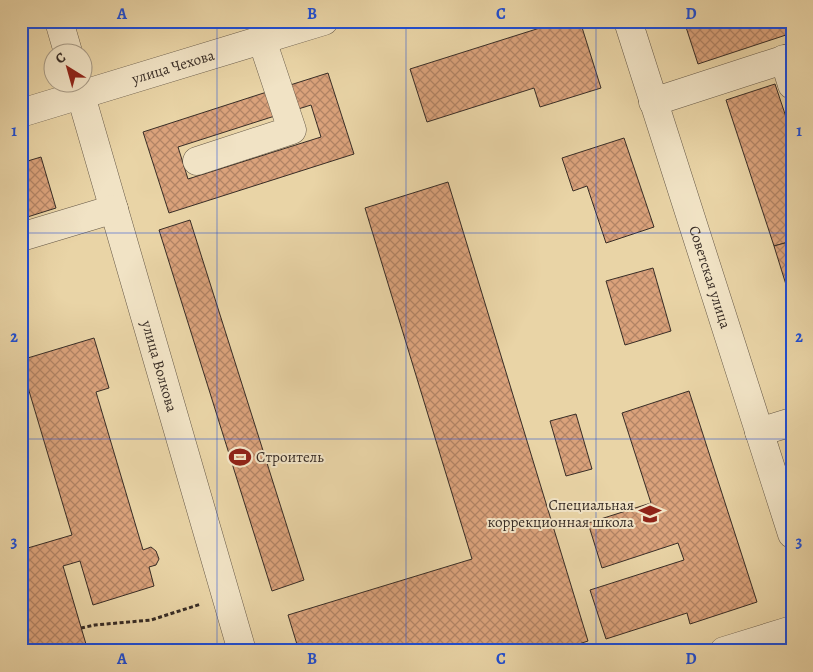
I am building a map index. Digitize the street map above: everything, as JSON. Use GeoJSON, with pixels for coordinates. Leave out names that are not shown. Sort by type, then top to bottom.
{"type":"FeatureCollection","features":[{"type":"Feature","properties":{"kind":"street"},"geometry":{"type":"LineString","coordinates":[[59,21],[65,42]]}},
{"type":"Feature","properties":{"kind":"street","name":"улица Чехова"},"geometry":{"type":"LineString","coordinates":[[92,86],[262,40],[324,21]]}},
{"type":"Feature","properties":{"kind":"street","name":"Советская улица"},"geometry":{"type":"LineString","coordinates":[[628,21],[792,533]]}},
{"type":"Feature","properties":{"kind":"street"},"geometry":{"type":"LineString","coordinates":[[197,161],[292,130],[262,40]]}},
{"type":"Feature","properties":{"kind":"street"},"geometry":{"type":"LineString","coordinates":[[653,102],[788,58],[792,85]]}},
{"type":"Feature","properties":{"kind":"street","name":"улица Чехова"},"geometry":{"type":"LineString","coordinates":[[21,113],[72,92]]}},
{"type":"Feature","properties":{"kind":"street","name":"улица Волкова"},"geometry":{"type":"LineString","coordinates":[[80,92],[242,651]]}},
{"type":"Feature","properties":{"kind":"street"},"geometry":{"type":"LineString","coordinates":[[21,237],[114,209]]}},
{"type":"Feature","properties":{"kind":"street"},"geometry":{"type":"LineString","coordinates":[[759,432],[792,422]]}},
{"type":"Feature","properties":{"kind":"street"},"geometry":{"type":"LineString","coordinates":[[724,651],[792,630]]}},
{"type":"Feature","properties":{"kind":"path"},"geometry":{"type":"LineString","coordinates":[[82,628],[151,620],[201,604]]}},
{"type":"Feature","properties":{"kind":"building"},"geometry":{"type":"Polygon","coordinates":[[[562,21],[580,21],[601,88],[540,107],[534,88],[427,122],[410,69],[562,21]]]}},
{"type":"Feature","properties":{"kind":"building"},"geometry":{"type":"Polygon","coordinates":[[[684,21],[792,21],[792,33],[698,64],[684,21]]]}},
{"type":"Feature","properties":{"kind":"building"},"geometry":{"type":"Polygon","coordinates":[[[328,73],[354,154],[169,213],[143,132],[273,90],[281,114],[178,147],[188,179],[321,137],[311,105],[295,110],[287,86],[328,73]]]}},
{"type":"Feature","properties":{"kind":"building"},"geometry":{"type":"Polygon","coordinates":[[[775,84],[792,135],[792,241],[774,246],[726,100],[775,84]]]}},
{"type":"Feature","properties":{"kind":"building"},"geometry":{"type":"Polygon","coordinates":[[[624,138],[654,227],[606,243],[587,186],[573,191],[562,158],[624,138]]]}},
{"type":"Feature","properties":{"kind":"building"},"geometry":{"type":"Polygon","coordinates":[[[41,157],[56,208],[21,219],[21,163],[41,157]]]}},
{"type":"Feature","properties":{"kind":"building"},"geometry":{"type":"Polygon","coordinates":[[[448,182],[588,641],[557,651],[299,651],[288,615],[472,559],[365,208],[448,182]]]}},
{"type":"Feature","properties":{"kind":"building","name":"Строитель"},"geometry":{"type":"Polygon","coordinates":[[[190,220],[304,580],[272,591],[159,230],[190,220]]]}},
{"type":"Feature","properties":{"kind":"building"},"geometry":{"type":"Polygon","coordinates":[[[792,241],[792,304],[774,246],[792,241]]]}},
{"type":"Feature","properties":{"kind":"building"},"geometry":{"type":"Polygon","coordinates":[[[653,268],[671,331],[625,345],[606,281],[653,268]]]}},
{"type":"Feature","properties":{"kind":"building"},"geometry":{"type":"Polygon","coordinates":[[[94,338],[109,388],[96,392],[143,550],[151,547],[156,551],[159,559],[156,565],[149,567],[154,586],[93,605],[80,561],[63,566],[88,651],[25,651],[21,638],[21,550],[72,535],[21,360],[94,338]]]}},
{"type":"Feature","properties":{"kind":"building","name":"Специальная коррекционная школа"},"geometry":{"type":"Polygon","coordinates":[[[689,391],[757,602],[690,624],[687,613],[606,639],[590,590],[684,560],[678,543],[602,568],[588,523],[651,503],[622,413],[689,391]]]}},
{"type":"Feature","properties":{"kind":"building"},"geometry":{"type":"Polygon","coordinates":[[[576,414],[592,469],[566,476],[550,421],[576,414]]]}},
{"type":"Feature","properties":{"kind":"place","name":"Строитель"},"geometry":{"type":"Point","coordinates":[240,457]}},
{"type":"Feature","properties":{"kind":"place","name":"Специальная коррекционная школа"},"geometry":{"type":"Point","coordinates":[650,514]}}]}
